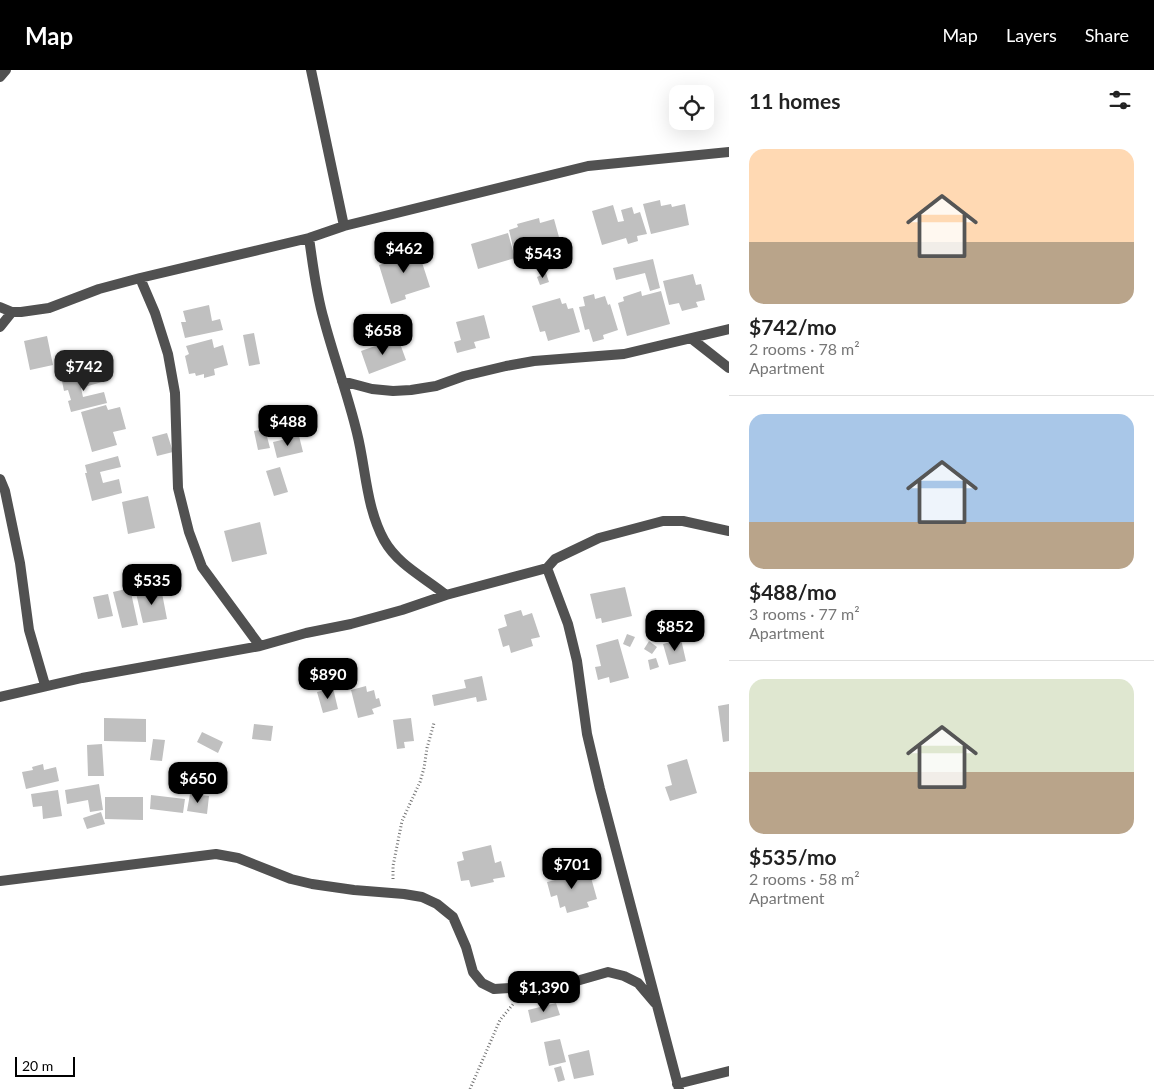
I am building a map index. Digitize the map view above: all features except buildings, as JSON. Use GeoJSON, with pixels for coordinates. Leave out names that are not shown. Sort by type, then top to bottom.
{"type":"FeatureCollection","features":[{"type":"Feature","properties":{"kind":"street"},"geometry":{"type":"LineString","coordinates":[[0,77],[6,70]]}},
{"type":"Feature","properties":{"kind":"street"},"geometry":{"type":"LineString","coordinates":[[311,70],[344,226]]}},
{"type":"Feature","properties":{"kind":"street"},"geometry":{"type":"LineString","coordinates":[[0,307],[12,312],[32,312],[49,308],[99,289],[140,278],[309,238],[344,226],[588,166],[729,152]]}},
{"type":"Feature","properties":{"kind":"street"},"geometry":{"type":"LineString","coordinates":[[309,238],[323,318],[362,451],[367,490],[374,513],[384,538],[394,555],[403,564],[446,595]]}},
{"type":"Feature","properties":{"kind":"street"},"geometry":{"type":"LineString","coordinates":[[140,278],[155,313],[168,354],[175,393],[178,488],[189,532],[202,567],[260,646]]}},
{"type":"Feature","properties":{"kind":"street"},"geometry":{"type":"LineString","coordinates":[[0,326],[12,312]]}},
{"type":"Feature","properties":{"kind":"street"},"geometry":{"type":"LineString","coordinates":[[342,381],[372,389],[411,390],[436,386],[464,376],[506,366],[534,361],[624,354],[729,329]]}},
{"type":"Feature","properties":{"kind":"street"},"geometry":{"type":"LineString","coordinates":[[692,339],[729,368]]}},
{"type":"Feature","properties":{"kind":"street"},"geometry":{"type":"LineString","coordinates":[[0,479],[5,491],[20,562],[29,630],[45,685]]}},
{"type":"Feature","properties":{"kind":"street"},"geometry":{"type":"LineString","coordinates":[[0,697],[45,685],[260,646],[306,633],[351,624],[402,610],[446,595],[547,568],[555,559],[599,538],[663,521],[683,521],[729,531]]}},
{"type":"Feature","properties":{"kind":"street"},"geometry":{"type":"LineString","coordinates":[[547,568],[568,624],[577,661],[587,734],[600,789],[678,1087],[729,1071]]}},
{"type":"Feature","properties":{"kind":"street"},"geometry":{"type":"LineString","coordinates":[[0,881],[216,854],[238,858],[292,879],[312,884],[404,894],[422,897],[437,904],[453,917],[466,947],[473,972],[482,983],[494,989],[548,986],[573,982],[608,972],[624,976],[638,983],[656,1003]]}},
{"type":"Feature","properties":{"kind":"path"},"geometry":{"type":"LineString","coordinates":[[393,894],[393,866],[402,821],[420,782],[434,724]]}},
{"type":"Feature","properties":{"kind":"path"},"geometry":{"type":"LineString","coordinates":[[470,1089],[500,1020],[527,987]]}}]}
